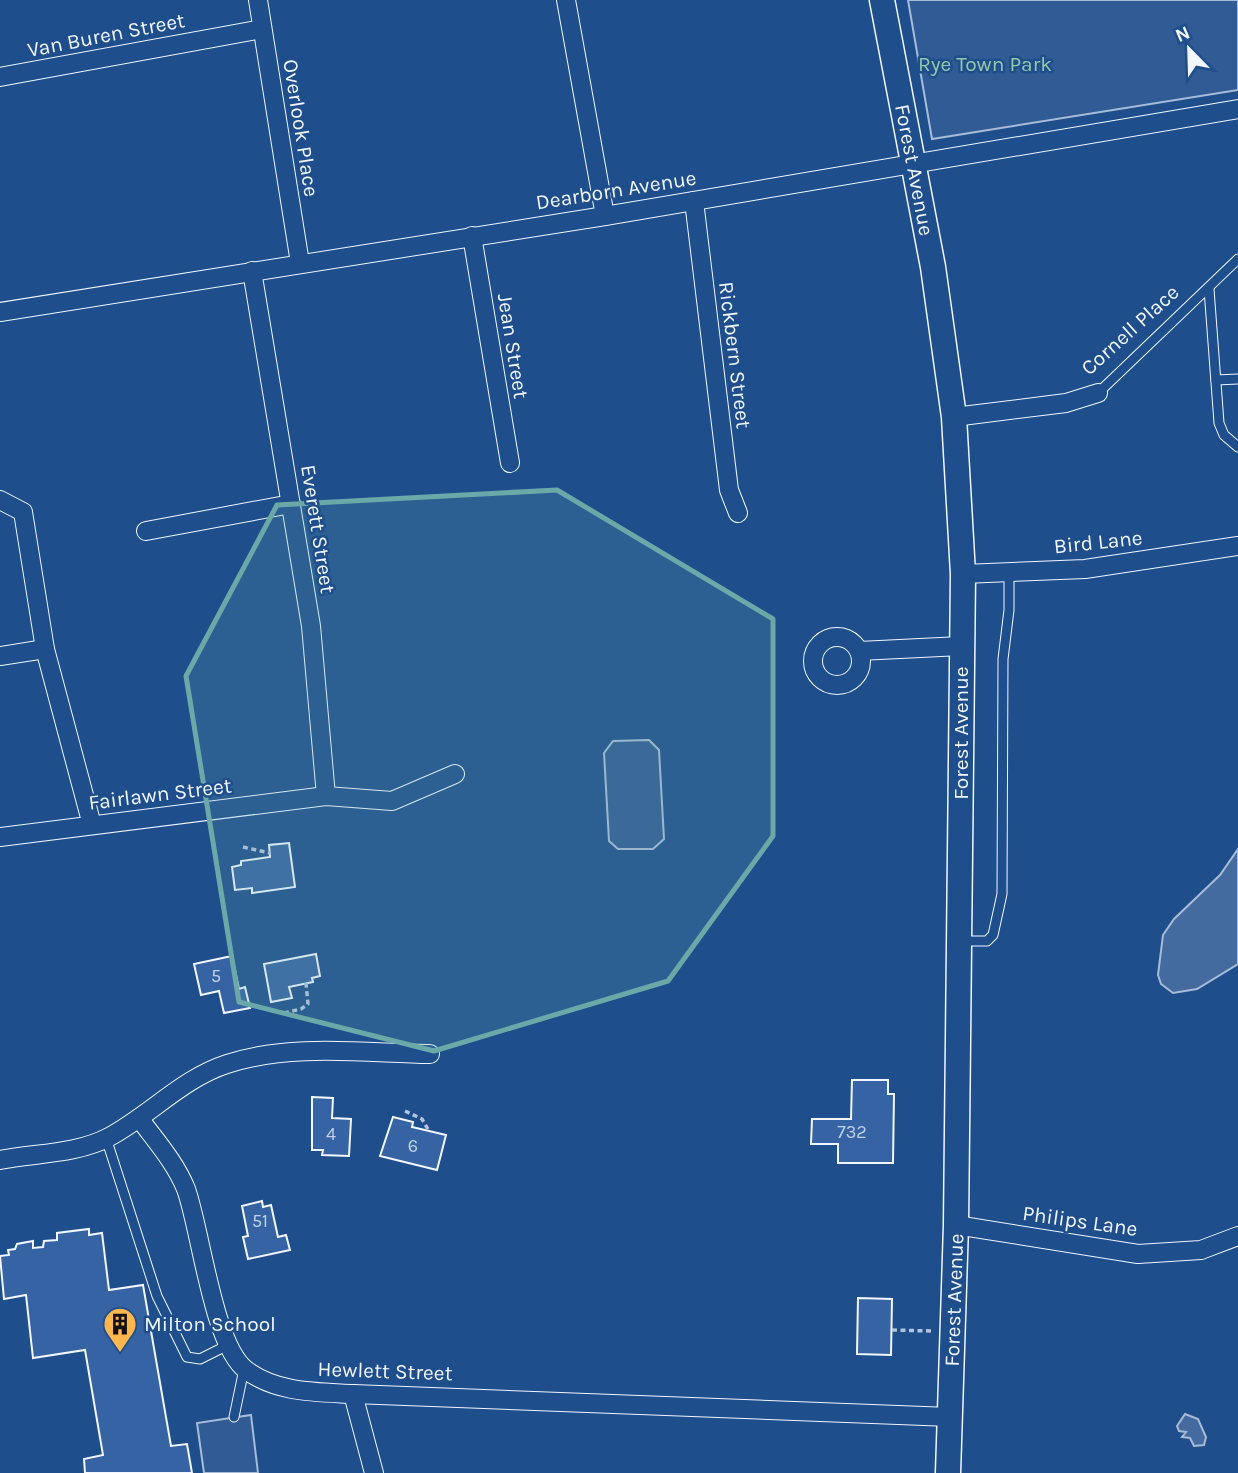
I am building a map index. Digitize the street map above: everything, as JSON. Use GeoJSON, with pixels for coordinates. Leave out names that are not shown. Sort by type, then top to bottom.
{"type":"FeatureCollection","features":[{"type":"Feature","properties":{"kind":"street","name":"Overlook Place"},"geometry":{"type":"LineString","coordinates":[[258,0],[300,263]]}},
{"type":"Feature","properties":{"kind":"street"},"geometry":{"type":"LineString","coordinates":[[566,0],[605,216]]}},
{"type":"Feature","properties":{"kind":"street","name":"Forest Avenue"},"geometry":{"type":"LineString","coordinates":[[882,0],[914,163],[954,417],[963,574],[956,1225],[948,1473]]}},
{"type":"Feature","properties":{"kind":"street","name":"Van Buren Street"},"geometry":{"type":"LineString","coordinates":[[0,78],[262,29]]}},
{"type":"Feature","properties":{"kind":"street","name":"Dearborn Avenue"},"geometry":{"type":"LineString","coordinates":[[0,312],[605,216],[1238,109]]}},
{"type":"Feature","properties":{"kind":"street","name":"Rickbern Street"},"geometry":{"type":"LineString","coordinates":[[695,201],[729,489],[738,513]]}},
{"type":"Feature","properties":{"kind":"street","name":"Jean Street"},"geometry":{"type":"LineString","coordinates":[[472,236],[510,463]]}},
{"type":"Feature","properties":{"kind":"street","name":"Everett Street"},"geometry":{"type":"LineString","coordinates":[[252,271],[311,625],[326,796]]}},
{"type":"Feature","properties":{"kind":"street","name":"Cornell Place"},"geometry":{"type":"LineString","coordinates":[[954,417],[1066,403],[1098,393]]}},
{"type":"Feature","properties":{"kind":"street"},"geometry":{"type":"LineString","coordinates":[[0,500],[23,512],[45,649],[92,825]]}},
{"type":"Feature","properties":{"kind":"street"},"geometry":{"type":"LineString","coordinates":[[146,531],[291,505]]}},
{"type":"Feature","properties":{"kind":"street","name":"Bird Lane"},"geometry":{"type":"LineString","coordinates":[[963,574],[1085,569],[1238,546]]}},
{"type":"Feature","properties":{"kind":"street"},"geometry":{"type":"LineString","coordinates":[[859,651],[961,646]]}},
{"type":"Feature","properties":{"kind":"street"},"geometry":{"type":"LineString","coordinates":[[0,656],[45,649]]}},
{"type":"Feature","properties":{"kind":"street","name":"Fairlawn Street"},"geometry":{"type":"LineString","coordinates":[[0,837],[326,796],[392,801],[455,774]]}},
{"type":"Feature","properties":{"kind":"street"},"geometry":{"type":"LineString","coordinates":[[0,1160],[72,1149],[106,1138],[198,1077],[226,1064],[248,1058],[294,1052],[429,1054]]}},
{"type":"Feature","properties":{"kind":"street","name":"Hewlett Street"},"geometry":{"type":"LineString","coordinates":[[139,1118],[170,1159],[186,1189],[228,1345],[244,1369],[274,1387],[353,1394],[950,1417]]}},
{"type":"Feature","properties":{"kind":"street","name":"Philips Lane"},"geometry":{"type":"LineString","coordinates":[[956,1225],[1138,1254],[1201,1250],[1238,1236]]}},
{"type":"Feature","properties":{"kind":"street"},"geometry":{"type":"LineString","coordinates":[[353,1394],[374,1473]]}},
{"type":"Feature","properties":{"kind":"lane","name":"Cornell Place"},"geometry":{"type":"LineString","coordinates":[[1098,393],[1238,259]]}},
{"type":"Feature","properties":{"kind":"lane","name":"Cornell Place"},"geometry":{"type":"LineString","coordinates":[[1209,289],[1219,423],[1224,435],[1238,447]]}},
{"type":"Feature","properties":{"kind":"lane"},"geometry":{"type":"LineString","coordinates":[[1216,380],[1238,379]]}},
{"type":"Feature","properties":{"kind":"lane"},"geometry":{"type":"LineString","coordinates":[[959,941],[987,941],[993,934],[1002,894],[1003,659],[1009,610],[1009,572]]}},
{"type":"Feature","properties":{"kind":"lane"},"geometry":{"type":"LineString","coordinates":[[106,1138],[157,1296],[178,1342],[187,1357],[200,1359],[228,1345]]}},
{"type":"Feature","properties":{"kind":"lane"},"geometry":{"type":"LineString","coordinates":[[234,1418],[244,1369]]}},
{"type":"Feature","properties":{"kind":"path"},"geometry":{"type":"LineString","coordinates":[[243,847],[270,853]]}},
{"type":"Feature","properties":{"kind":"path"},"geometry":{"type":"LineString","coordinates":[[284,1013],[308,1004],[306,983]]}},
{"type":"Feature","properties":{"kind":"path"},"geometry":{"type":"LineString","coordinates":[[405,1111],[422,1119],[429,1131]]}},
{"type":"Feature","properties":{"kind":"path"},"geometry":{"type":"LineString","coordinates":[[892,1330],[953,1331]]}},
{"type":"Feature","properties":{"kind":"highlighted area"},"geometry":{"type":"Polygon","coordinates":[[[557,490],[773,619],[773,836],[668,981],[434,1051],[239,1002],[186,676],[277,505],[557,490]]]}},
{"type":"Feature","properties":{"kind":"shaded area","name":"Rye Town Park"},"geometry":{"type":"Polygon","coordinates":[[[908,0],[1238,0],[1238,90],[932,139],[908,0]]]}},
{"type":"Feature","properties":{"kind":"shaded area"},"geometry":{"type":"Polygon","coordinates":[[[649,740],[659,750],[664,839],[653,849],[618,849],[609,841],[604,753],[613,741],[649,740]]]}},
{"type":"Feature","properties":{"kind":"shaded area"},"geometry":{"type":"Polygon","coordinates":[[[1238,849],[1238,964],[1197,989],[1173,993],[1161,984],[1158,975],[1163,935],[1174,919],[1220,875],[1238,849]]]}},
{"type":"Feature","properties":{"kind":"shaded area"},"geometry":{"type":"Polygon","coordinates":[[[1185,1414],[1198,1419],[1206,1437],[1204,1445],[1194,1446],[1190,1438],[1182,1437],[1186,1432],[1179,1431],[1177,1426],[1185,1414]]]}},
{"type":"Feature","properties":{"kind":"shaded area"},"geometry":{"type":"Polygon","coordinates":[[[251,1415],[258,1473],[204,1473],[197,1423],[251,1415]]]}},
{"type":"Feature","properties":{"kind":"building"},"geometry":{"type":"Polygon","coordinates":[[[289,843],[295,887],[252,893],[252,888],[235,890],[232,867],[241,865],[241,861],[270,857],[269,845],[289,843]]]}},
{"type":"Feature","properties":{"kind":"building"},"geometry":{"type":"Polygon","coordinates":[[[316,954],[320,976],[312,978],[313,982],[289,987],[292,998],[271,1002],[264,964],[316,954]]]}},
{"type":"Feature","properties":{"kind":"building"},"geometry":{"type":"Polygon","coordinates":[[[232,956],[239,989],[245,987],[250,1008],[224,1013],[219,991],[201,995],[194,964],[232,956]]]}},
{"type":"Feature","properties":{"kind":"building"},"geometry":{"type":"Polygon","coordinates":[[[852,1080],[888,1080],[888,1094],[894,1094],[893,1163],[838,1163],[838,1144],[811,1144],[812,1119],[851,1119],[852,1080]]]}},
{"type":"Feature","properties":{"kind":"building"},"geometry":{"type":"Polygon","coordinates":[[[312,1097],[333,1098],[332,1118],[351,1119],[349,1156],[322,1155],[323,1150],[312,1150],[312,1097]]]}},
{"type":"Feature","properties":{"kind":"building"},"geometry":{"type":"Polygon","coordinates":[[[393,1117],[413,1122],[412,1127],[446,1135],[437,1170],[380,1156],[393,1117]]]}},
{"type":"Feature","properties":{"kind":"building"},"geometry":{"type":"Polygon","coordinates":[[[262,1201],[263,1207],[271,1205],[278,1237],[286,1235],[290,1250],[248,1259],[243,1237],[248,1236],[242,1206],[262,1201]]]}},
{"type":"Feature","properties":{"kind":"building","name":"Milton School"},"geometry":{"type":"Polygon","coordinates":[[[89,1229],[89,1235],[102,1233],[109,1290],[143,1285],[171,1446],[187,1444],[192,1473],[85,1473],[84,1459],[103,1455],[85,1350],[33,1358],[26,1295],[4,1299],[0,1256],[9,1255],[8,1250],[15,1249],[17,1244],[33,1241],[33,1248],[43,1247],[44,1241],[57,1240],[57,1233],[89,1229]]]}},
{"type":"Feature","properties":{"kind":"building"},"geometry":{"type":"Polygon","coordinates":[[[858,1298],[892,1299],[891,1355],[857,1354],[858,1298]]]}},
{"type":"Feature","properties":{"kind":"place","name":"Milton School"},"geometry":{"type":"Point","coordinates":[120,1354]}}]}
